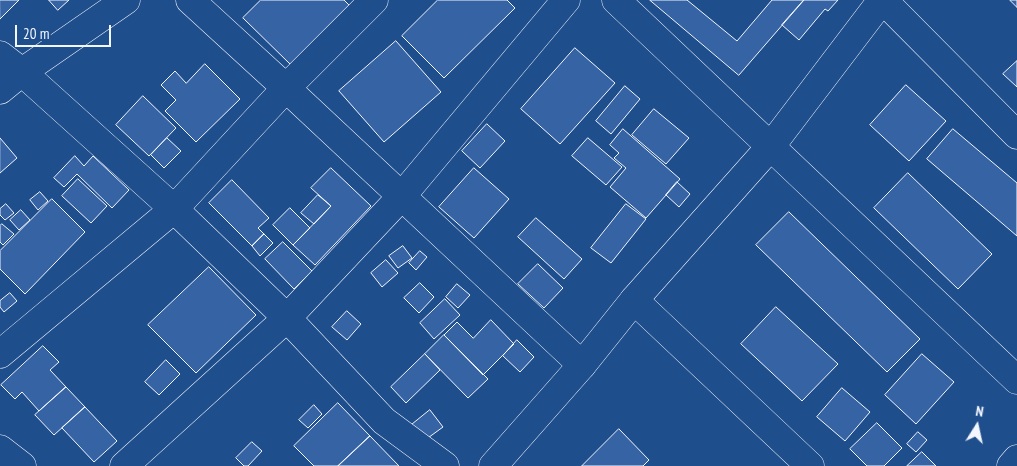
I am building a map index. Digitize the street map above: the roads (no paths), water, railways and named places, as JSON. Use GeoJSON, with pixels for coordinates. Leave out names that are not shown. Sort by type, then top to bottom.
{"type":"FeatureCollection","features":[{"type":"Feature","properties":{"kind":"main road"},"geometry":{"type":"LineString","coordinates":[[0,90],[22,72],[126,0]]}},
{"type":"Feature","properties":{"kind":"main road"},"geometry":{"type":"LineString","coordinates":[[190,0],[582,365]]}},
{"type":"Feature","properties":{"kind":"main road"},"geometry":{"type":"LineString","coordinates":[[0,354],[174,208],[286,88],[374,0]]}},
{"type":"Feature","properties":{"kind":"main road"},"geometry":{"type":"LineString","coordinates":[[124,466],[287,318],[401,197],[566,0]]}},
{"type":"Feature","properties":{"kind":"main road"},"geometry":{"type":"LineString","coordinates":[[616,0],[1017,380]]}},
{"type":"Feature","properties":{"kind":"main road"},"geometry":{"type":"LineString","coordinates":[[493,466],[582,365],[634,300],[771,146],[882,0],[1017,135]]}},
{"type":"Feature","properties":{"kind":"main road"},"geometry":{"type":"LineString","coordinates":[[0,55],[22,72],[174,208],[287,318],[384,421],[445,466]]}},
{"type":"Feature","properties":{"kind":"main road"},"geometry":{"type":"LineString","coordinates":[[634,300],[801,463]]}},
{"type":"Feature","properties":{"kind":"main road"},"geometry":{"type":"LineString","coordinates":[[0,449],[22,466]]}},
{"type":"Feature","properties":{"kind":"main road"},"geometry":{"type":"LineString","coordinates":[[1011,466],[1017,459]]}}]}
